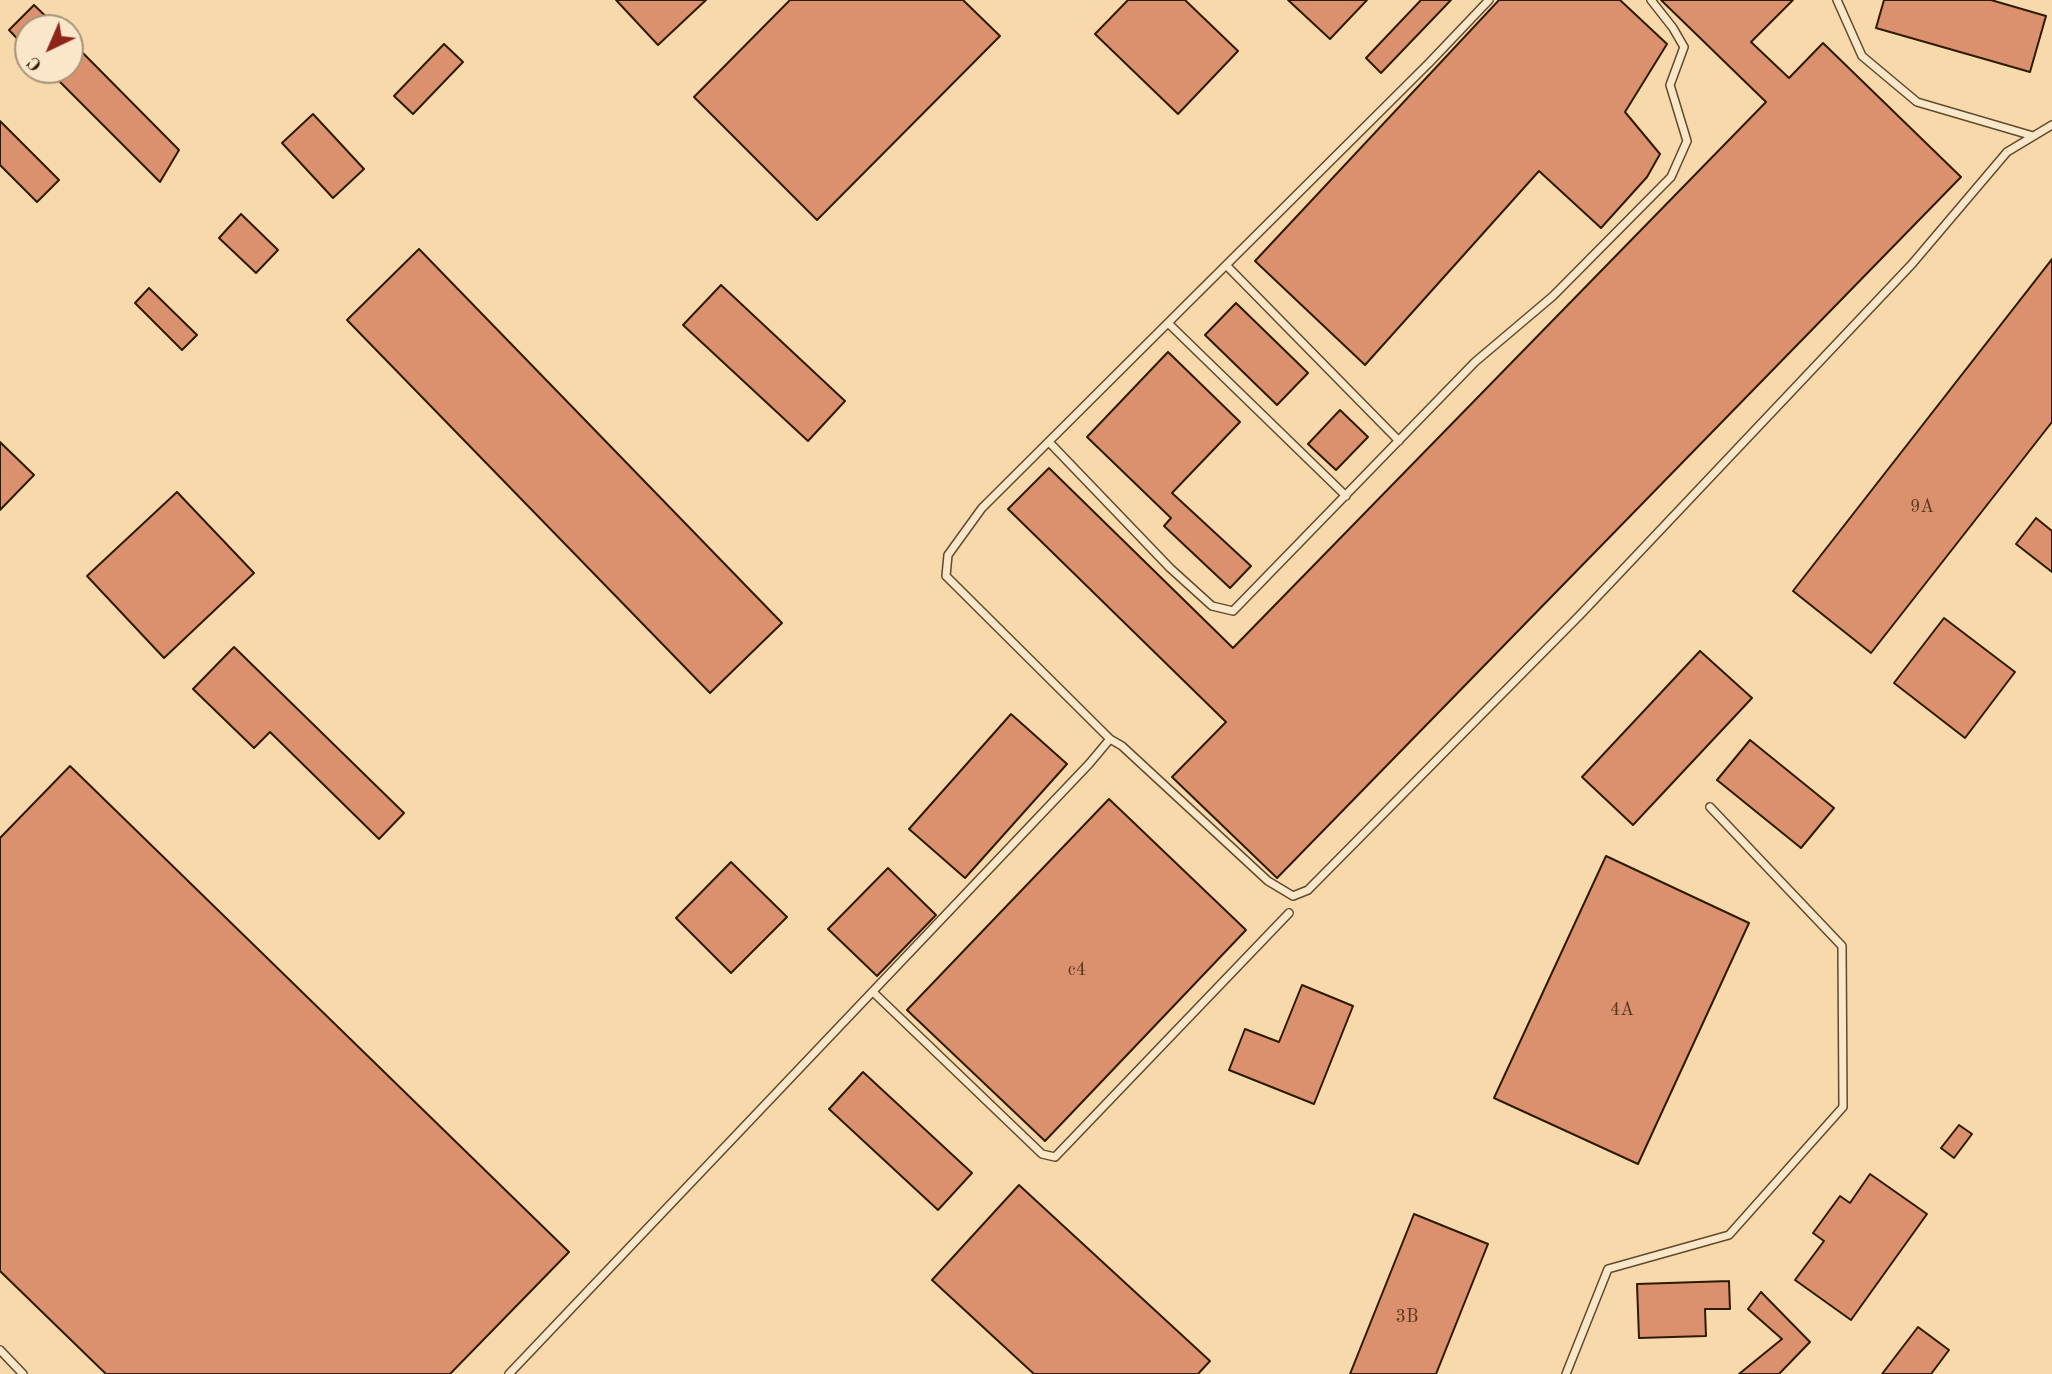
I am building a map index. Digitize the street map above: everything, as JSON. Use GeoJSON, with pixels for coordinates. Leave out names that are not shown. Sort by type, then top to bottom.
{"type":"FeatureCollection","features":[{"type":"Feature","properties":{"kind":"lane"},"geometry":{"type":"LineString","coordinates":[[1489,0],[982,508],[948,555],[946,576],[1110,738],[1122,746],[1268,881],[1293,896],[1308,890],[1579,616],[1912,264],[2007,152],[2052,125]]}},
{"type":"Feature","properties":{"kind":"lane"},"geometry":{"type":"LineString","coordinates":[[1049,442],[1170,568],[1212,606],[1233,611],[1475,362],[1553,296],[1671,177],[1688,141],[1670,85],[1684,47],[1651,0]]}},
{"type":"Feature","properties":{"kind":"lane"},"geometry":{"type":"LineString","coordinates":[[1837,0],[1862,56],[1917,103],[2033,136]]}},
{"type":"Feature","properties":{"kind":"lane"},"geometry":{"type":"LineString","coordinates":[[1226,265],[1399,441]]}},
{"type":"Feature","properties":{"kind":"lane"},"geometry":{"type":"LineString","coordinates":[[1168,323],[1346,496]]}},
{"type":"Feature","properties":{"kind":"lane"},"geometry":{"type":"LineString","coordinates":[[509,1374],[1089,764],[1110,738]]}},
{"type":"Feature","properties":{"kind":"lane"},"geometry":{"type":"LineString","coordinates":[[1566,1374],[1608,1269],[1729,1235],[1843,1107],[1842,946],[1710,807]]}},
{"type":"Feature","properties":{"kind":"lane"},"geometry":{"type":"LineString","coordinates":[[873,992],[1042,1154],[1055,1157],[1289,913]]}},
{"type":"Feature","properties":{"kind":"lane"},"geometry":{"type":"LineString","coordinates":[[0,1350],[23,1374]]}},
{"type":"Feature","properties":{"kind":"lane"},"geometry":{"type":"LineString","coordinates":[[515,1367],[522,1374]]}},
{"type":"Feature","properties":{"kind":"building"},"geometry":{"type":"Polygon","coordinates":[[[616,0],[706,0],[658,45],[616,0]]]}},
{"type":"Feature","properties":{"kind":"building"},"geometry":{"type":"Polygon","coordinates":[[[790,0],[963,0],[1000,36],[817,220],[694,97],[790,0]]]}},
{"type":"Feature","properties":{"kind":"building"},"geometry":{"type":"Polygon","coordinates":[[[1128,0],[1185,0],[1238,51],[1178,114],[1095,34],[1128,0]]]}},
{"type":"Feature","properties":{"kind":"building"},"geometry":{"type":"Polygon","coordinates":[[[1288,0],[1367,0],[1330,39],[1288,0]]]}},
{"type":"Feature","properties":{"kind":"building"},"geometry":{"type":"Polygon","coordinates":[[[1421,0],[1451,0],[1381,73],[1366,58],[1421,0]]]}},
{"type":"Feature","properties":{"kind":"building"},"geometry":{"type":"Polygon","coordinates":[[[1499,0],[1620,0],[1667,44],[1625,112],[1660,154],[1647,177],[1601,228],[1539,171],[1365,365],[1255,261],[1499,0]]]}},
{"type":"Feature","properties":{"kind":"building"},"geometry":{"type":"Polygon","coordinates":[[[1661,0],[1793,0],[1751,42],[1789,78],[1823,43],[1961,177],[1277,878],[1172,777],[1226,722],[1008,509],[1049,468],[1233,648],[1766,102],[1661,0]]]}},
{"type":"Feature","properties":{"kind":"building"},"geometry":{"type":"Polygon","coordinates":[[[1884,0],[1991,0],[2046,16],[2030,72],[1876,28],[1884,0]]]}},
{"type":"Feature","properties":{"kind":"building"},"geometry":{"type":"Polygon","coordinates":[[[34,5],[43,14],[25,14],[34,5]]]}},
{"type":"Feature","properties":{"kind":"building"},"geometry":{"type":"Polygon","coordinates":[[[444,44],[463,62],[413,114],[394,96],[444,44]]]}},
{"type":"Feature","properties":{"kind":"building"},"geometry":{"type":"Polygon","coordinates":[[[84,54],[179,150],[160,182],[62,84],[84,84],[84,54]]]}},
{"type":"Feature","properties":{"kind":"building"},"geometry":{"type":"Polygon","coordinates":[[[313,114],[364,169],[333,198],[282,143],[313,114]]]}},
{"type":"Feature","properties":{"kind":"building"},"geometry":{"type":"Polygon","coordinates":[[[0,121],[59,180],[37,202],[0,165],[0,121]]]}},
{"type":"Feature","properties":{"kind":"building"},"geometry":{"type":"Polygon","coordinates":[[[241,214],[278,250],[256,273],[219,238],[241,214]]]}},
{"type":"Feature","properties":{"kind":"building"},"geometry":{"type":"Polygon","coordinates":[[[419,249],[782,623],[710,693],[347,320],[419,249]]]}},
{"type":"Feature","properties":{"kind":"building"},"geometry":{"type":"Polygon","coordinates":[[[2052,259],[2052,422],[1871,653],[1793,591],[2052,259]]]}},
{"type":"Feature","properties":{"kind":"building"},"geometry":{"type":"Polygon","coordinates":[[[721,285],[845,401],[808,441],[683,325],[721,285]]]}},
{"type":"Feature","properties":{"kind":"building"},"geometry":{"type":"Polygon","coordinates":[[[149,288],[197,335],[182,350],[135,303],[149,288]]]}},
{"type":"Feature","properties":{"kind":"building"},"geometry":{"type":"Polygon","coordinates":[[[1236,303],[1308,373],[1277,405],[1205,335],[1236,303]]]}},
{"type":"Feature","properties":{"kind":"building"},"geometry":{"type":"Polygon","coordinates":[[[1168,352],[1240,422],[1172,493],[1251,566],[1230,588],[1164,526],[1171,518],[1087,437],[1168,352]]]}},
{"type":"Feature","properties":{"kind":"building"},"geometry":{"type":"Polygon","coordinates":[[[1340,410],[1368,437],[1336,470],[1308,444],[1340,410]]]}},
{"type":"Feature","properties":{"kind":"building"},"geometry":{"type":"Polygon","coordinates":[[[0,442],[34,475],[0,510],[0,442]]]}},
{"type":"Feature","properties":{"kind":"building"},"geometry":{"type":"Polygon","coordinates":[[[177,492],[254,573],[164,658],[87,576],[177,492]]]}},
{"type":"Feature","properties":{"kind":"building"},"geometry":{"type":"Polygon","coordinates":[[[2036,518],[2052,531],[2052,572],[2016,544],[2036,518]]]}},
{"type":"Feature","properties":{"kind":"building"},"geometry":{"type":"Polygon","coordinates":[[[1944,618],[2015,672],[1965,738],[1894,683],[1944,618]]]}},
{"type":"Feature","properties":{"kind":"building"},"geometry":{"type":"Polygon","coordinates":[[[234,647],[404,813],[379,839],[270,732],[254,748],[193,689],[234,647]]]}},
{"type":"Feature","properties":{"kind":"building"},"geometry":{"type":"Polygon","coordinates":[[[1700,651],[1752,698],[1633,825],[1582,777],[1700,651]]]}},
{"type":"Feature","properties":{"kind":"building"},"geometry":{"type":"Polygon","coordinates":[[[1011,714],[1067,764],[965,878],[909,829],[1011,714]]]}},
{"type":"Feature","properties":{"kind":"building"},"geometry":{"type":"Polygon","coordinates":[[[1750,740],[1834,808],[1801,848],[1717,780],[1750,740]]]}},
{"type":"Feature","properties":{"kind":"building"},"geometry":{"type":"Polygon","coordinates":[[[70,766],[569,1252],[450,1374],[106,1374],[0,1271],[0,838],[70,766]]]}},
{"type":"Feature","properties":{"kind":"building"},"geometry":{"type":"Polygon","coordinates":[[[1109,799],[1246,930],[1045,1141],[907,1010],[1109,799]]]}},
{"type":"Feature","properties":{"kind":"building"},"geometry":{"type":"Polygon","coordinates":[[[1606,856],[1749,923],[1638,1164],[1494,1098],[1606,856]]]}},
{"type":"Feature","properties":{"kind":"building"},"geometry":{"type":"Polygon","coordinates":[[[731,862],[787,917],[731,973],[676,918],[731,862]]]}},
{"type":"Feature","properties":{"kind":"building"},"geometry":{"type":"Polygon","coordinates":[[[888,868],[936,915],[877,976],[828,929],[888,868]]]}},
{"type":"Feature","properties":{"kind":"building"},"geometry":{"type":"Polygon","coordinates":[[[1302,985],[1353,1006],[1314,1104],[1229,1070],[1245,1029],[1279,1042],[1302,985]]]}},
{"type":"Feature","properties":{"kind":"building"},"geometry":{"type":"Polygon","coordinates":[[[863,1072],[972,1173],[938,1210],[829,1109],[863,1072]]]}},
{"type":"Feature","properties":{"kind":"building"},"geometry":{"type":"Polygon","coordinates":[[[1959,1125],[1972,1134],[1954,1158],[1941,1148],[1959,1125]]]}},
{"type":"Feature","properties":{"kind":"building"},"geometry":{"type":"Polygon","coordinates":[[[1870,1174],[1927,1214],[1851,1320],[1795,1280],[1824,1241],[1813,1233],[1840,1196],[1850,1203],[1870,1174]]]}},
{"type":"Feature","properties":{"kind":"building"},"geometry":{"type":"Polygon","coordinates":[[[1019,1185],[1210,1361],[1198,1374],[1034,1374],[932,1280],[1019,1185]]]}},
{"type":"Feature","properties":{"kind":"building"},"geometry":{"type":"Polygon","coordinates":[[[1414,1214],[1488,1244],[1436,1374],[1350,1374],[1414,1214]]]}},
{"type":"Feature","properties":{"kind":"building"},"geometry":{"type":"Polygon","coordinates":[[[1729,1281],[1730,1309],[1705,1309],[1706,1336],[1639,1338],[1637,1284],[1729,1281]]]}},
{"type":"Feature","properties":{"kind":"building"},"geometry":{"type":"Polygon","coordinates":[[[1761,1292],[1810,1342],[1779,1374],[1739,1374],[1782,1339],[1748,1309],[1761,1292]]]}},
{"type":"Feature","properties":{"kind":"building"},"geometry":{"type":"Polygon","coordinates":[[[1918,1327],[1949,1350],[1931,1374],[1882,1374],[1918,1327]]]}}]}
